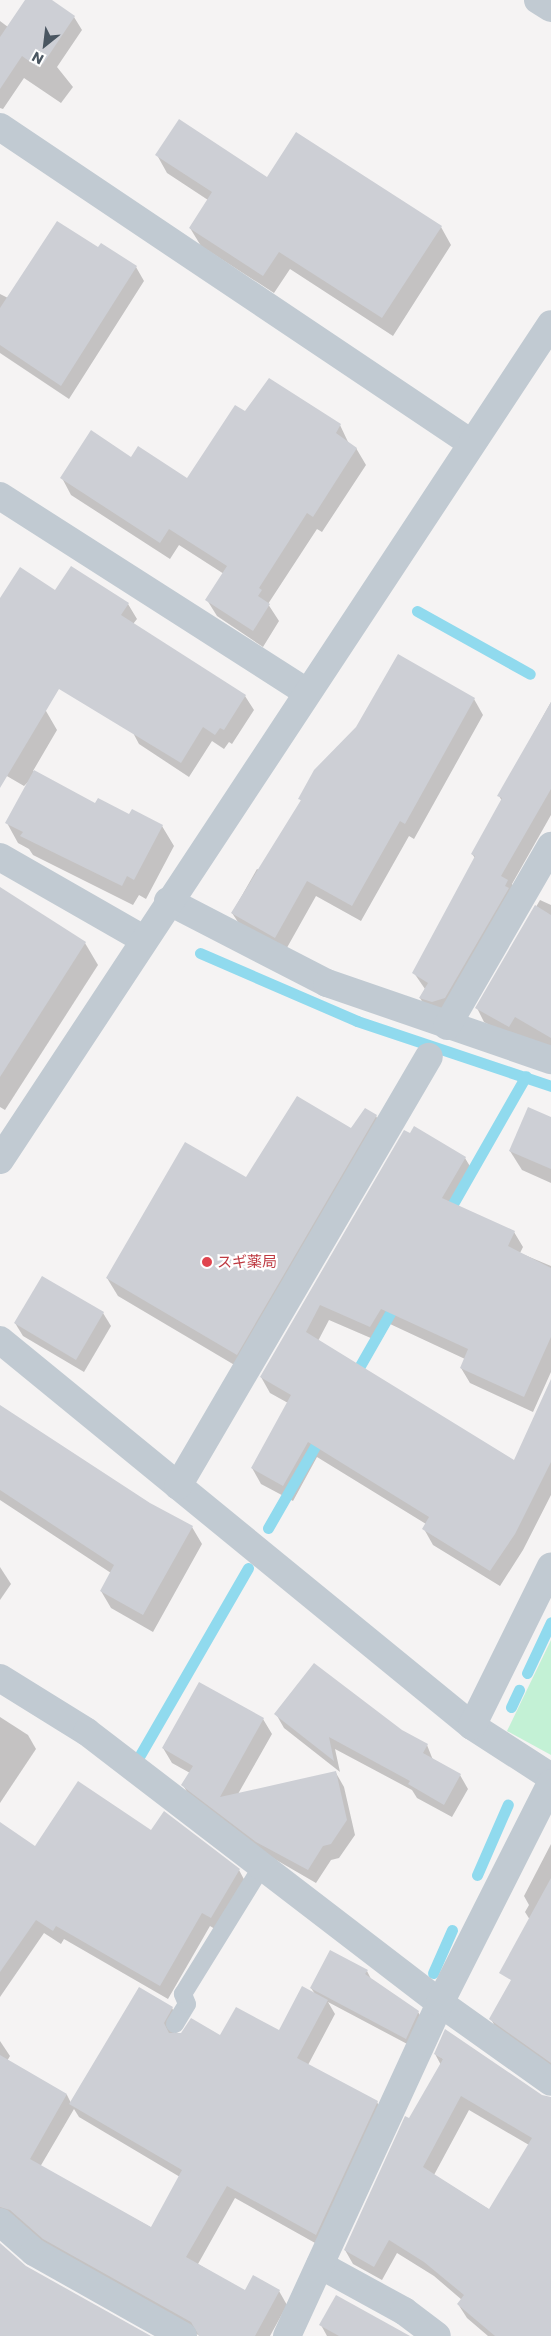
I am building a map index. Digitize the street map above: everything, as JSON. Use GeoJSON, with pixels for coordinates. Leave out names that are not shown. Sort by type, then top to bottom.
{"type":"FeatureCollection","features":[{"type":"Feature","properties":{"kind":"street"},"geometry":{"type":"LineString","coordinates":[[538,0],[551,8]]}},
{"type":"Feature","properties":{"kind":"street"},"geometry":{"type":"LineString","coordinates":[[0,127],[472,443]]}},
{"type":"Feature","properties":{"kind":"street"},"geometry":{"type":"LineString","coordinates":[[0,1160],[168,901],[472,443],[548,336]]}},
{"type":"Feature","properties":{"kind":"street"},"geometry":{"type":"LineString","coordinates":[[0,496],[307,692]]}},
{"type":"Feature","properties":{"kind":"street"},"geometry":{"type":"LineString","coordinates":[[447,1026],[543,879],[551,846]]}},
{"type":"Feature","properties":{"kind":"street"},"geometry":{"type":"LineString","coordinates":[[0,857],[143,939]]}},
{"type":"Feature","properties":{"kind":"street"},"geometry":{"type":"LineString","coordinates":[[168,901],[327,983],[447,1026],[551,1060]]}},
{"type":"Feature","properties":{"kind":"street"},"geometry":{"type":"LineString","coordinates":[[178,1486],[430,1057]]}},
{"type":"Feature","properties":{"kind":"street"},"geometry":{"type":"LineString","coordinates":[[0,1340],[472,1726],[551,1777]]}},
{"type":"Feature","properties":{"kind":"street"},"geometry":{"type":"LineString","coordinates":[[472,1726],[551,1566]]}},
{"type":"Feature","properties":{"kind":"street"},"geometry":{"type":"LineString","coordinates":[[0,1678],[87,1732],[440,2004],[551,2082]]}},
{"type":"Feature","properties":{"kind":"street"},"geometry":{"type":"LineString","coordinates":[[287,2336],[440,2004],[551,1783]]}},
{"type":"Feature","properties":{"kind":"street"},"geometry":{"type":"LineString","coordinates":[[0,2222],[34,2252],[183,2336]]}},
{"type":"Feature","properties":{"kind":"street"},"geometry":{"type":"LineString","coordinates":[[320,2265],[404,2311],[437,2336]]}},
{"type":"Feature","properties":{"kind":"lane"},"geometry":{"type":"LineString","coordinates":[[175,2024],[187,2004],[183,1994],[262,1866]]}},
{"type":"Feature","properties":{"kind":"green space"},"geometry":{"type":"Polygon","coordinates":[[[551,1640],[551,1755],[507,1731],[551,1640]]]}},
{"type":"Feature","properties":{"kind":"building"},"geometry":{"type":"Polygon","coordinates":[[[25,0],[52,0],[75,16],[43,64],[39,61],[36,66],[22,56],[0,89],[0,37],[25,0]]]}},
{"type":"Feature","properties":{"kind":"building"},"geometry":{"type":"Polygon","coordinates":[[[179,119],[267,177],[296,132],[442,226],[382,318],[279,252],[263,276],[189,228],[212,192],[155,155],[179,119]]]}},
{"type":"Feature","properties":{"kind":"building"},"geometry":{"type":"Polygon","coordinates":[[[57,221],[98,247],[101,243],[137,266],[61,386],[0,345],[0,308],[57,221]]]}},
{"type":"Feature","properties":{"kind":"building"},"geometry":{"type":"Polygon","coordinates":[[[269,378],[341,424],[336,433],[357,448],[313,517],[307,513],[259,588],[262,590],[258,596],[270,604],[253,631],[205,600],[227,566],[169,529],[160,543],[60,478],[91,430],[131,457],[138,446],[187,478],[235,405],[245,411],[269,378]]]}},
{"type":"Feature","properties":{"kind":"building"},"geometry":{"type":"Polygon","coordinates":[[[71,566],[129,603],[121,615],[246,695],[224,730],[220,728],[215,735],[203,727],[181,763],[59,689],[0,788],[0,598],[20,567],[55,590],[71,566]]]}},
{"type":"Feature","properties":{"kind":"building"},"geometry":{"type":"Polygon","coordinates":[[[398,654],[475,698],[405,824],[400,821],[352,906],[307,881],[275,938],[231,913],[301,800],[298,799],[314,770],[356,727],[398,654]]]}},
{"type":"Feature","properties":{"kind":"building"},"geometry":{"type":"Polygon","coordinates":[[[551,702],[551,789],[501,876],[508,880],[505,886],[509,888],[445,998],[432,1002],[419,998],[428,983],[412,973],[475,856],[471,854],[502,798],[497,796],[551,702]]]}},
{"type":"Feature","properties":{"kind":"building"},"geometry":{"type":"Polygon","coordinates":[[[34,770],[95,803],[98,798],[129,814],[132,809],[163,825],[134,880],[127,876],[122,886],[20,836],[23,832],[5,823],[34,770]]]}},
{"type":"Feature","properties":{"kind":"building"},"geometry":{"type":"Polygon","coordinates":[[[0,887],[86,942],[0,1077],[0,887]]]}},
{"type":"Feature","properties":{"kind":"building"},"geometry":{"type":"Polygon","coordinates":[[[535,905],[551,915],[551,1038],[515,1017],[509,1027],[475,1008],[535,905]]]}},
{"type":"Feature","properties":{"kind":"building"},"geometry":{"type":"Polygon","coordinates":[[[297,1096],[351,1128],[365,1108],[377,1115],[237,1355],[106,1278],[185,1142],[246,1177],[297,1096]]]}},
{"type":"Feature","properties":{"kind":"building"},"geometry":{"type":"Polygon","coordinates":[[[528,1107],[551,1117],[551,1169],[509,1151],[528,1107]]]}},
{"type":"Feature","properties":{"kind":"building"},"geometry":{"type":"Polygon","coordinates":[[[414,1126],[466,1157],[442,1198],[515,1231],[508,1246],[551,1268],[551,1337],[524,1397],[460,1368],[468,1349],[381,1309],[370,1327],[320,1305],[306,1332],[514,1460],[551,1379],[551,1462],[515,1534],[490,1571],[422,1529],[429,1517],[308,1442],[283,1486],[251,1468],[291,1395],[260,1377],[404,1130],[410,1133],[414,1126]]]}},
{"type":"Feature","properties":{"kind":"building"},"geometry":{"type":"Polygon","coordinates":[[[42,1276],[104,1312],[76,1360],[14,1323],[42,1276]]]}},
{"type":"Feature","properties":{"kind":"building"},"geometry":{"type":"Polygon","coordinates":[[[0,1405],[150,1503],[193,1526],[143,1615],[100,1591],[114,1565],[0,1490],[0,1405]]]}},
{"type":"Feature","properties":{"kind":"building"},"geometry":{"type":"Polygon","coordinates":[[[314,1663],[402,1730],[428,1744],[423,1753],[461,1774],[444,1805],[408,1784],[410,1781],[329,1737],[334,1761],[274,1714],[314,1663]]]}},
{"type":"Feature","properties":{"kind":"building"},"geometry":{"type":"Polygon","coordinates":[[[199,1682],[264,1718],[220,1797],[336,1771],[347,1820],[331,1844],[323,1846],[308,1870],[256,1842],[181,1785],[193,1766],[162,1748],[199,1682]]]}},
{"type":"Feature","properties":{"kind":"building"},"geometry":{"type":"Polygon","coordinates":[[[78,1781],[151,1830],[164,1811],[240,1869],[211,1918],[202,1913],[160,1986],[56,1926],[53,1931],[36,1920],[0,1972],[0,1822],[35,1846],[78,1781]]]}},
{"type":"Feature","properties":{"kind":"building"},"geometry":{"type":"Polygon","coordinates":[[[551,1878],[551,2063],[489,2019],[511,1980],[499,1973],[551,1878]]]}},
{"type":"Feature","properties":{"kind":"building"},"geometry":{"type":"Polygon","coordinates":[[[330,1950],[368,1970],[365,1974],[419,2011],[406,2039],[310,1988],[330,1950]]]}},
{"type":"Feature","properties":{"kind":"building"},"geometry":{"type":"Polygon","coordinates":[[[302,1986],[328,2000],[297,2058],[378,2101],[316,2235],[227,2186],[186,2257],[245,2290],[253,2275],[280,2290],[255,2336],[199,2336],[191,2322],[43,2239],[10,2210],[0,2207],[0,2055],[67,2094],[30,2159],[151,2227],[182,2170],[69,2104],[139,1987],[173,2007],[164,2023],[169,2033],[181,2033],[191,2018],[220,2035],[236,2007],[279,2030],[302,1986]]]}},
{"type":"Feature","properties":{"kind":"building"},"geometry":{"type":"Polygon","coordinates":[[[445,2029],[542,2095],[551,2097],[551,2336],[495,2336],[457,2304],[464,2295],[424,2262],[389,2240],[374,2267],[344,2250],[405,2116],[409,2118],[443,2059],[434,2054],[445,2029]],[[461,2096],[423,2167],[489,2209],[532,2138],[461,2096]]]}},
{"type":"Feature","properties":{"kind":"building"},"geometry":{"type":"Polygon","coordinates":[[[0,2243],[26,2266],[151,2336],[0,2336],[0,2243]]]}},
{"type":"Feature","properties":{"kind":"building"},"geometry":{"type":"Polygon","coordinates":[[[336,2295],[410,2336],[339,2336],[319,2325],[336,2295]]]}},
{"type":"Feature","properties":{"kind":"waterway"},"geometry":{"type":"LineString","coordinates":[[417,611],[530,674]]}},
{"type":"Feature","properties":{"kind":"waterway"},"geometry":{"type":"LineString","coordinates":[[200,953],[357,1021],[551,1086]]}},
{"type":"Feature","properties":{"kind":"waterway"},"geometry":{"type":"LineString","coordinates":[[446,1216],[526,1076]]}},
{"type":"Feature","properties":{"kind":"waterway"},"geometry":{"type":"LineString","coordinates":[[353,1378],[397,1301]]}},
{"type":"Feature","properties":{"kind":"waterway"},"geometry":{"type":"LineString","coordinates":[[268,1528],[322,1434]]}},
{"type":"Feature","properties":{"kind":"waterway"},"geometry":{"type":"LineString","coordinates":[[140,1755],[248,1568]]}},
{"type":"Feature","properties":{"kind":"waterway"},"geometry":{"type":"LineString","coordinates":[[527,1673],[551,1622]]}},
{"type":"Feature","properties":{"kind":"waterway"},"geometry":{"type":"LineString","coordinates":[[511,1707],[519,1690]]}},
{"type":"Feature","properties":{"kind":"waterway"},"geometry":{"type":"LineString","coordinates":[[477,1875],[508,1804]]}},
{"type":"Feature","properties":{"kind":"waterway"},"geometry":{"type":"LineString","coordinates":[[433,1973],[452,1930]]}},
{"type":"Feature","properties":{"kind":"place","name":"スギ薬局"},"geometry":{"type":"Point","coordinates":[207,1262]}}]}
